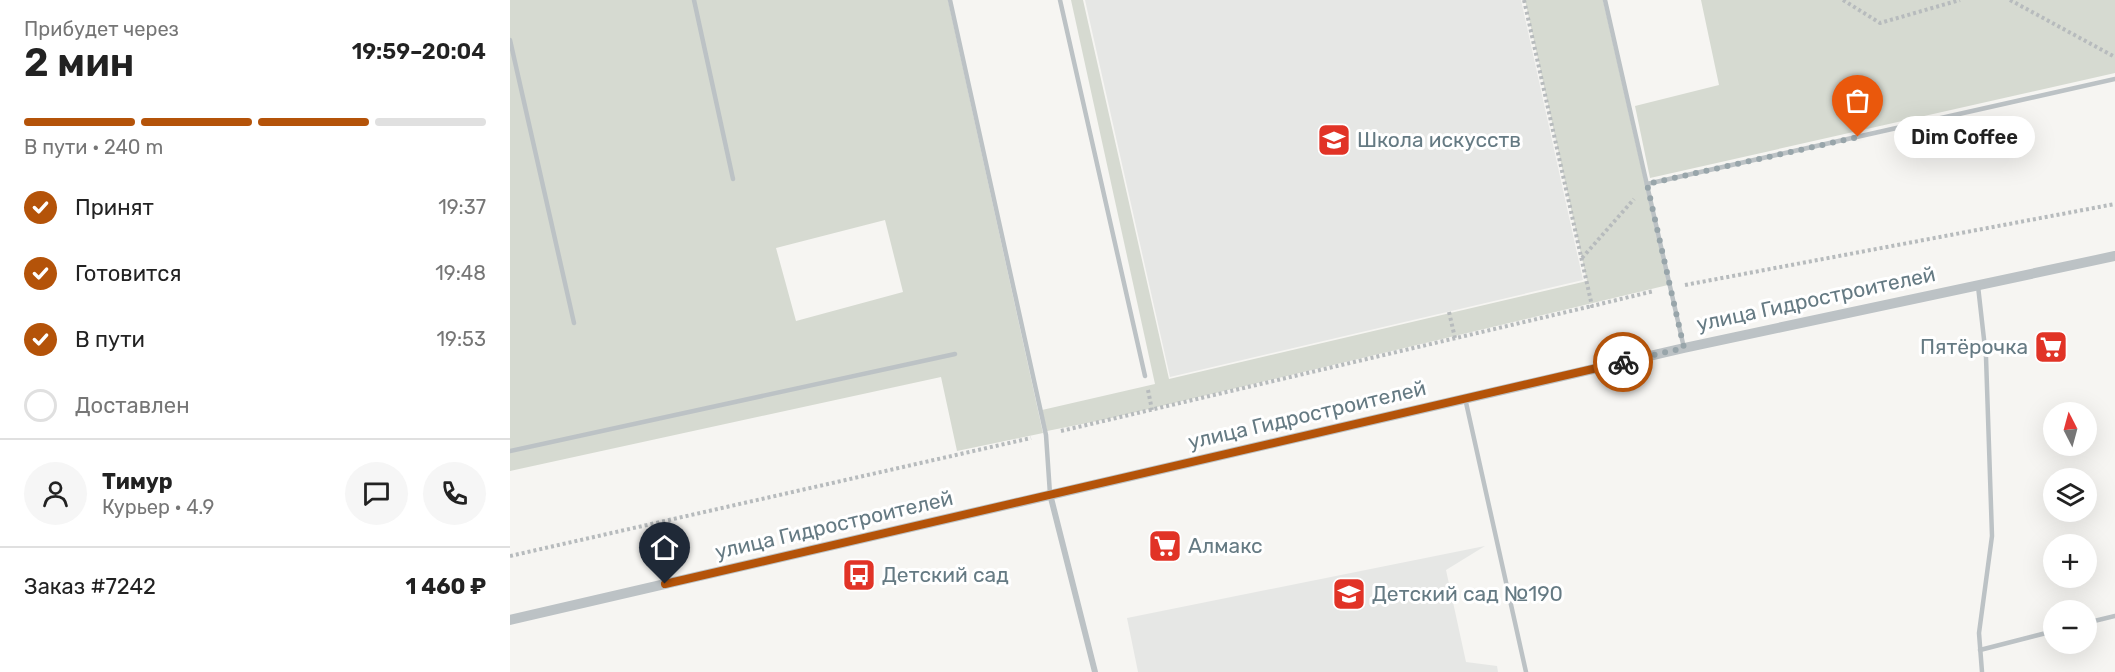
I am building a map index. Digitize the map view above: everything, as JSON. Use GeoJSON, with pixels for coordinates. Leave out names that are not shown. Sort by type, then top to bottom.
{"type":"FeatureCollection","features":[{"type":"Feature","properties":{"kind":"street","name":"улица Гидростроителей"},"geometry":{"type":"LineString","coordinates":[[510,620],[1684,348],[2115,256]]}},
{"type":"Feature","properties":{"kind":"street"},"geometry":{"type":"LineString","coordinates":[[1050,494],[1095,672]]}},
{"type":"Feature","properties":{"kind":"lane"},"geometry":{"type":"LineString","coordinates":[[694,0],[733,179]]}},
{"type":"Feature","properties":{"kind":"lane"},"geometry":{"type":"LineString","coordinates":[[950,0],[1046,435],[1050,494]]}},
{"type":"Feature","properties":{"kind":"lane"},"geometry":{"type":"LineString","coordinates":[[1060,0],[1145,376]]}},
{"type":"Feature","properties":{"kind":"lane"},"geometry":{"type":"LineString","coordinates":[[1605,0],[1684,348]]}},
{"type":"Feature","properties":{"kind":"lane"},"geometry":{"type":"LineString","coordinates":[[510,40],[574,323]]}},
{"type":"Feature","properties":{"kind":"lane"},"geometry":{"type":"LineString","coordinates":[[1647,184],[2115,79]]}},
{"type":"Feature","properties":{"kind":"lane"},"geometry":{"type":"LineString","coordinates":[[1978,284],[1986,357],[1992,536],[1979,633],[1982,672]]}},
{"type":"Feature","properties":{"kind":"lane"},"geometry":{"type":"LineString","coordinates":[[510,451],[955,354]]}},
{"type":"Feature","properties":{"kind":"lane"},"geometry":{"type":"LineString","coordinates":[[1465,398],[1526,672]]}},
{"type":"Feature","properties":{"kind":"lane"},"geometry":{"type":"LineString","coordinates":[[2097,620],[2115,616]]}},
{"type":"Feature","properties":{"kind":"lane"},"geometry":{"type":"LineString","coordinates":[[1980,650],[2043,634]]}},
{"type":"Feature","properties":{"kind":"path"},"geometry":{"type":"LineString","coordinates":[[1524,0],[1592,306],[1671,287],[2115,204]]}},
{"type":"Feature","properties":{"kind":"path"},"geometry":{"type":"LineString","coordinates":[[1843,0],[1880,23],[1960,0]]}},
{"type":"Feature","properties":{"kind":"path"},"geometry":{"type":"LineString","coordinates":[[2010,0],[2115,57]]}},
{"type":"Feature","properties":{"kind":"path"},"geometry":{"type":"LineString","coordinates":[[1581,259],[1647,184]]}},
{"type":"Feature","properties":{"kind":"path"},"geometry":{"type":"LineString","coordinates":[[1449,312],[1455,338]]}},
{"type":"Feature","properties":{"kind":"shaded area"},"geometry":{"type":"Polygon","coordinates":[[[510,0],[948,0],[1043,433],[957,451],[941,377],[510,471],[510,0]],[[885,220],[776,248],[796,321],[903,292],[885,220]]]}},
{"type":"Feature","properties":{"kind":"shaded area"},"geometry":{"type":"Polygon","coordinates":[[[1071,0],[1083,0],[1169,379],[1587,281],[1525,0],[1603,0],[1668,285],[1107,419],[1047,431],[1042,410],[1155,384],[1071,0]]]}},
{"type":"Feature","properties":{"kind":"shaded area","name":"Школа искусств"},"geometry":{"type":"Polygon","coordinates":[[[1085,0],[1521,0],[1583,280],[1170,377],[1085,0]]]}},
{"type":"Feature","properties":{"kind":"shaded area"},"geometry":{"type":"Polygon","coordinates":[[[1701,0],[2115,0],[2115,73],[1650,178],[1635,106],[1719,85],[1701,0]]]}},
{"type":"Feature","properties":{"kind":"shaded area","name":"Детский сад №190"},"geometry":{"type":"Polygon","coordinates":[[[1485,546],[1446,570],[1466,662],[1497,666],[1498,672],[1138,672],[1127,618],[1485,546]]]}},
{"type":"Feature","properties":{"kind":"way so far"},"geometry":{"type":"LineString","coordinates":[[1623,362],[1684,348],[1647,184],[1858,137]]}},
{"type":"Feature","properties":{"kind":"place","name":"Dim Coffee"},"geometry":{"type":"Point","coordinates":[1858,137]}},
{"type":"Feature","properties":{"kind":"place","name":"Школа искусств"},"geometry":{"type":"Point","coordinates":[1334,140]}},
{"type":"Feature","properties":{"kind":"place","name":"Пятёрочка"},"geometry":{"type":"Point","coordinates":[2051,347]}},
{"type":"Feature","properties":{"kind":"place","name":"Алмакс"},"geometry":{"type":"Point","coordinates":[1165,546]}},
{"type":"Feature","properties":{"kind":"place","name":"Детский сад"},"geometry":{"type":"Point","coordinates":[859,575]}},
{"type":"Feature","properties":{"kind":"place","name":"Детский сад №190"},"geometry":{"type":"Point","coordinates":[1349,594]}},
{"type":"Feature","properties":{"kind":"route"},"geometry":{"type":"LineString","coordinates":[[665,584],[1623,362]]}}]}
